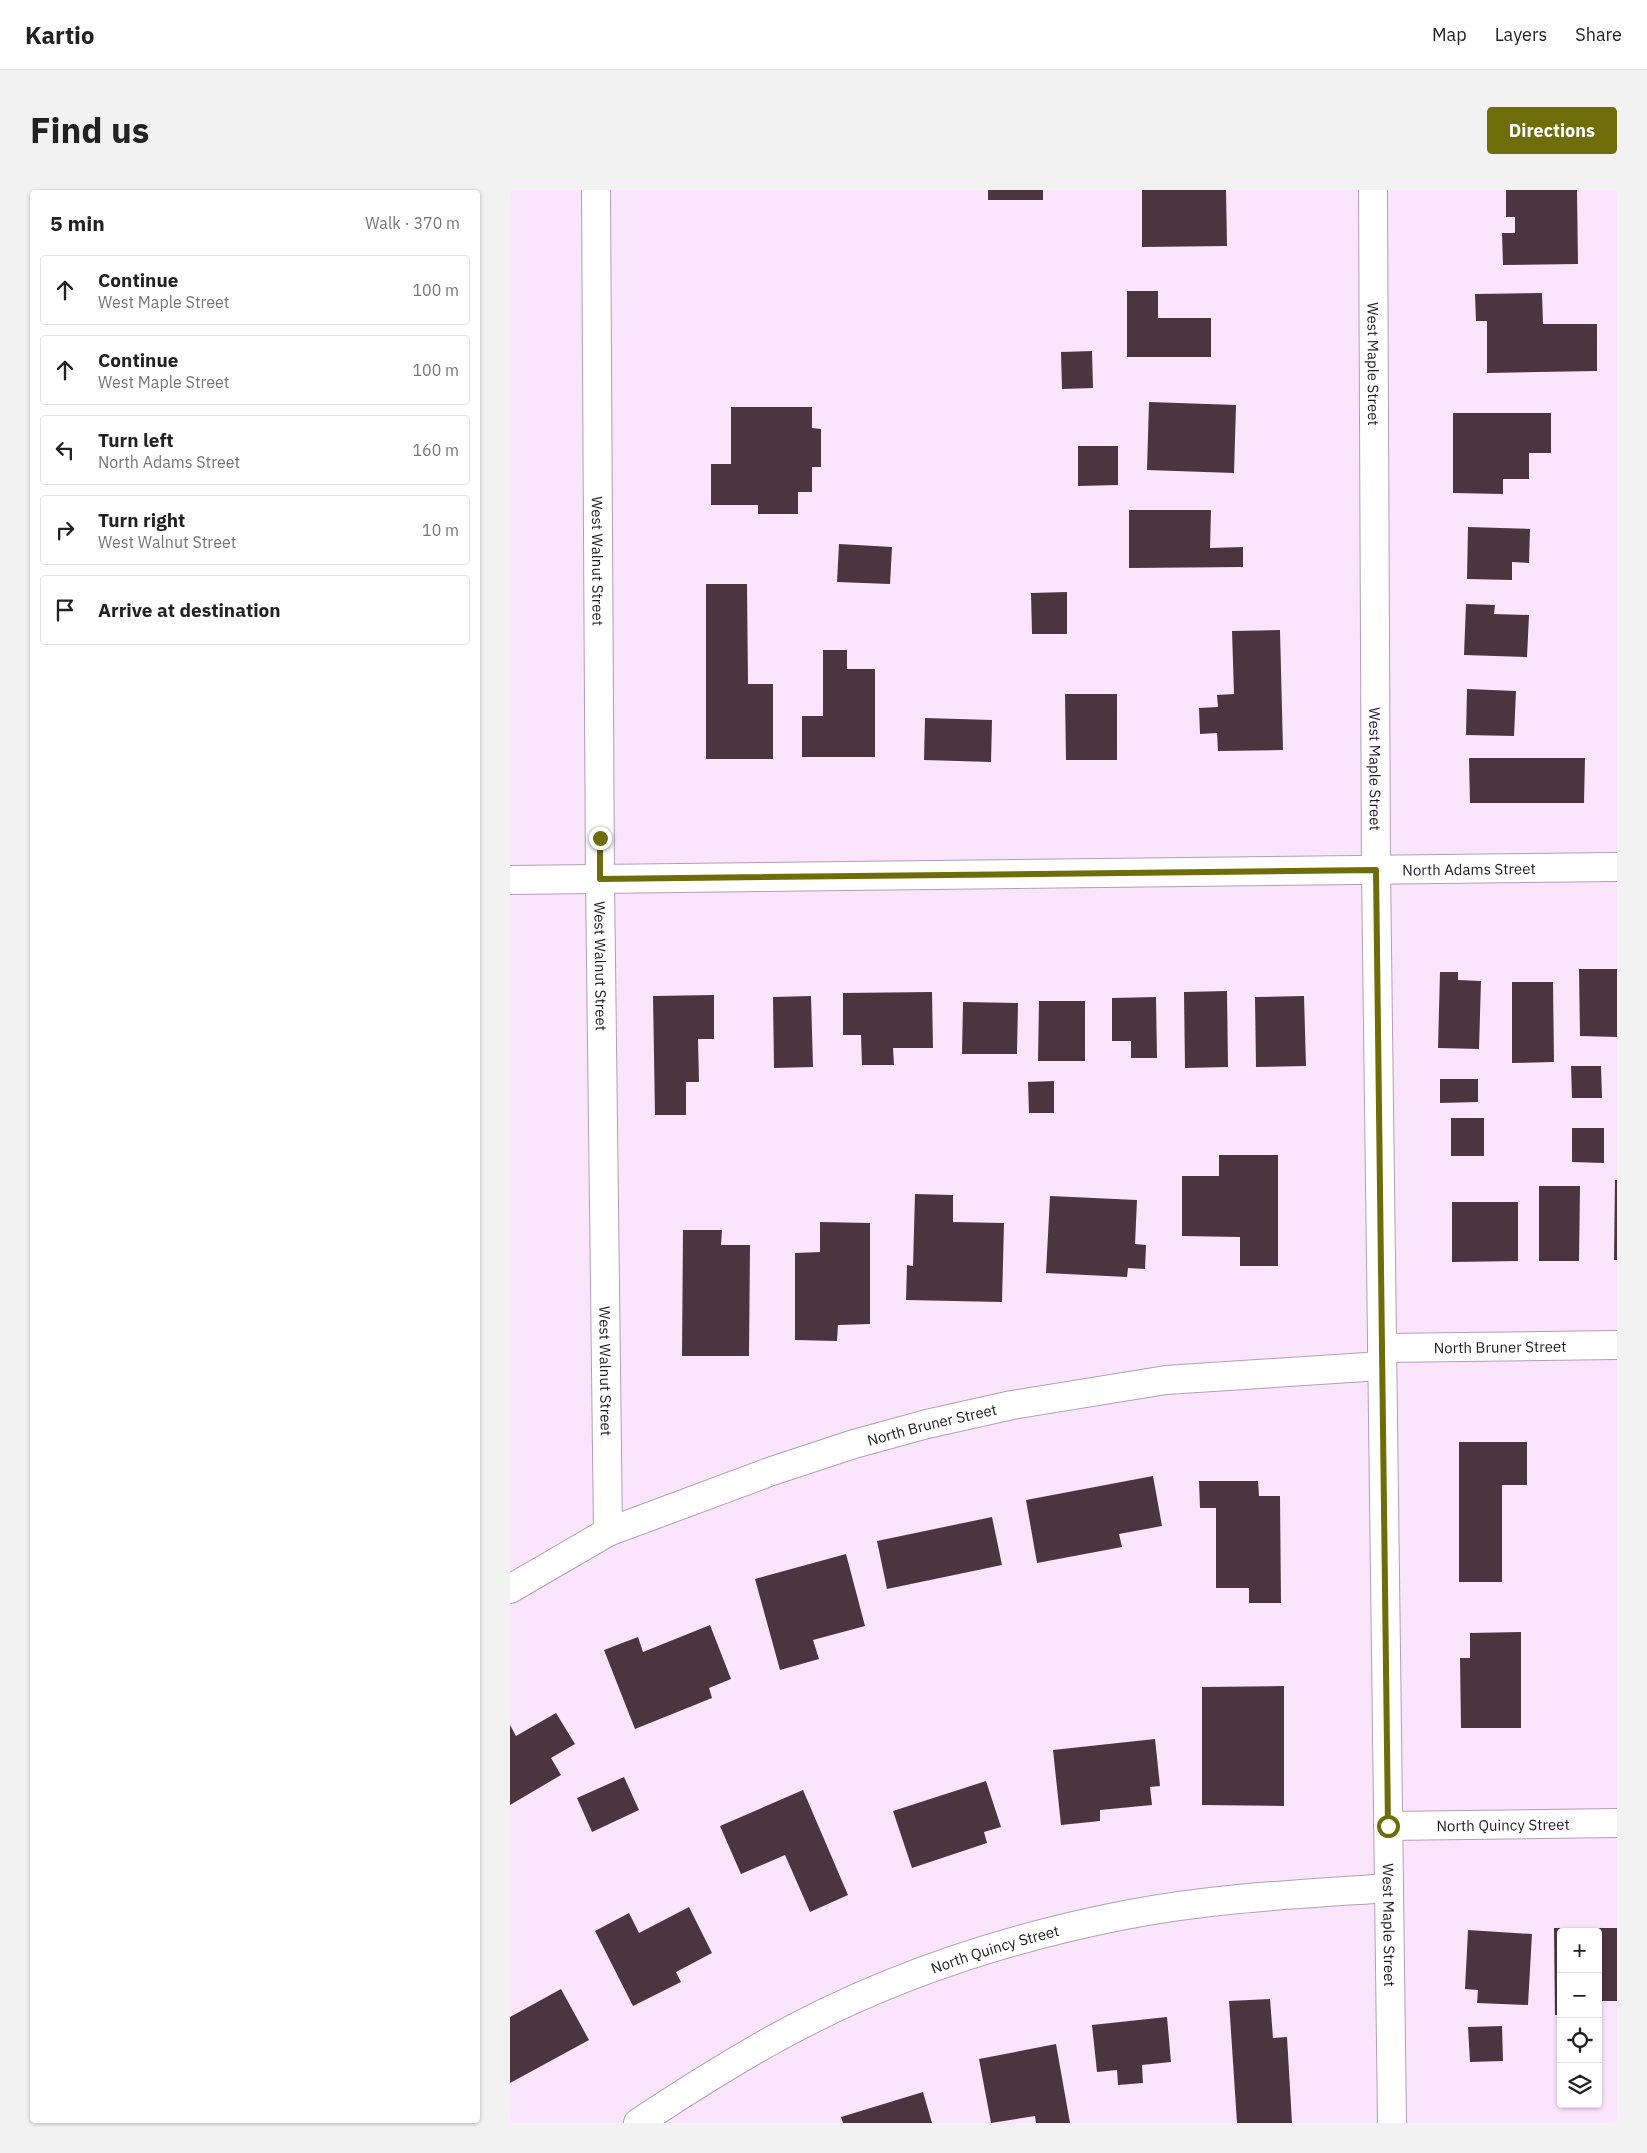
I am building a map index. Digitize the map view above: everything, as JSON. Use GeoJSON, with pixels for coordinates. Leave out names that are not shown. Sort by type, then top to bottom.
{"type":"FeatureCollection","features":[{"type":"Feature","properties":{"kind":"street","name":"West Walnut Street"},"geometry":{"type":"LineString","coordinates":[[596,190],[600,879],[608,1532]]}},
{"type":"Feature","properties":{"kind":"street","name":"West Maple Street"},"geometry":{"type":"LineString","coordinates":[[1373,190],[1376,870],[1392,2123]]}},
{"type":"Feature","properties":{"kind":"street","name":"North Adams Street"},"geometry":{"type":"LineString","coordinates":[[510,880],[1617,867]]}},
{"type":"Feature","properties":{"kind":"street","name":"North Bruner Street"},"geometry":{"type":"LineString","coordinates":[[510,1588],[608,1532],[772,1471],[854,1444],[1012,1404],[1166,1380],[1381,1357],[1617,1345]]}},
{"type":"Feature","properties":{"kind":"street","name":"North Quincy Street"},"geometry":{"type":"LineString","coordinates":[[1388,1826],[1617,1823]]}},
{"type":"Feature","properties":{"kind":"street","name":"North Quincy Street"},"geometry":{"type":"LineString","coordinates":[[638,2123],[698,2083],[769,2042],[856,1999],[940,1965],[1026,1938],[1126,1915],[1236,1899],[1389,1888]]}},
{"type":"Feature","properties":{"kind":"building"},"geometry":{"type":"Polygon","coordinates":[[[988,190],[1043,190],[1043,200],[988,200],[988,190]]]}},
{"type":"Feature","properties":{"kind":"building"},"geometry":{"type":"Polygon","coordinates":[[[1142,190],[1226,190],[1227,246],[1142,247],[1142,190]]]}},
{"type":"Feature","properties":{"kind":"building"},"geometry":{"type":"Polygon","coordinates":[[[1506,190],[1577,190],[1578,264],[1503,265],[1502,233],[1515,233],[1515,217],[1506,217],[1506,190]]]}},
{"type":"Feature","properties":{"kind":"building"},"geometry":{"type":"Polygon","coordinates":[[[1127,291],[1158,291],[1158,318],[1211,318],[1211,357],[1127,357],[1127,291]]]}},
{"type":"Feature","properties":{"kind":"building"},"geometry":{"type":"Polygon","coordinates":[[[1542,293],[1543,324],[1597,324],[1597,371],[1487,373],[1487,321],[1476,321],[1475,294],[1542,293]]]}},
{"type":"Feature","properties":{"kind":"building"},"geometry":{"type":"Polygon","coordinates":[[[1092,351],[1093,388],[1062,389],[1061,352],[1092,351]]]}},
{"type":"Feature","properties":{"kind":"building"},"geometry":{"type":"Polygon","coordinates":[[[1149,402],[1236,405],[1234,473],[1147,470],[1149,402]]]}},
{"type":"Feature","properties":{"kind":"building"},"geometry":{"type":"Polygon","coordinates":[[[731,407],[812,407],[812,428],[821,429],[821,467],[812,467],[812,492],[798,492],[798,514],[758,514],[758,505],[711,505],[711,464],[731,464],[731,407]]]}},
{"type":"Feature","properties":{"kind":"building"},"geometry":{"type":"Polygon","coordinates":[[[1453,413],[1551,413],[1551,453],[1529,453],[1529,479],[1503,479],[1503,494],[1453,493],[1453,413]]]}},
{"type":"Feature","properties":{"kind":"building"},"geometry":{"type":"Polygon","coordinates":[[[1078,446],[1118,446],[1118,485],[1078,486],[1078,446]]]}},
{"type":"Feature","properties":{"kind":"building"},"geometry":{"type":"Polygon","coordinates":[[[1129,510],[1211,510],[1210,548],[1243,547],[1243,567],[1129,568],[1129,510]]]}},
{"type":"Feature","properties":{"kind":"building"},"geometry":{"type":"Polygon","coordinates":[[[1468,527],[1530,529],[1529,563],[1512,562],[1512,580],[1467,579],[1468,527]]]}},
{"type":"Feature","properties":{"kind":"building"},"geometry":{"type":"Polygon","coordinates":[[[839,544],[892,547],[890,584],[837,582],[839,544]]]}},
{"type":"Feature","properties":{"kind":"building"},"geometry":{"type":"Polygon","coordinates":[[[706,584],[747,584],[748,684],[773,684],[773,759],[706,759],[706,584]]]}},
{"type":"Feature","properties":{"kind":"building"},"geometry":{"type":"Polygon","coordinates":[[[1067,592],[1067,634],[1032,634],[1031,593],[1067,592]]]}},
{"type":"Feature","properties":{"kind":"building"},"geometry":{"type":"Polygon","coordinates":[[[1466,604],[1495,605],[1494,614],[1529,615],[1527,657],[1464,655],[1466,604]]]}},
{"type":"Feature","properties":{"kind":"building"},"geometry":{"type":"Polygon","coordinates":[[[1280,630],[1283,750],[1218,751],[1217,733],[1200,734],[1199,708],[1218,707],[1217,695],[1234,694],[1232,631],[1280,630]]]}},
{"type":"Feature","properties":{"kind":"building"},"geometry":{"type":"Polygon","coordinates":[[[823,650],[847,650],[847,669],[875,669],[875,757],[802,757],[802,716],[823,716],[823,650]]]}},
{"type":"Feature","properties":{"kind":"building"},"geometry":{"type":"Polygon","coordinates":[[[1467,689],[1516,691],[1514,736],[1466,735],[1467,689]]]}},
{"type":"Feature","properties":{"kind":"building"},"geometry":{"type":"Polygon","coordinates":[[[1065,694],[1117,694],[1117,760],[1066,760],[1065,694]]]}},
{"type":"Feature","properties":{"kind":"building"},"geometry":{"type":"Polygon","coordinates":[[[925,718],[992,720],[991,762],[924,760],[925,718]]]}},
{"type":"Feature","properties":{"kind":"building"},"geometry":{"type":"Polygon","coordinates":[[[1469,758],[1585,758],[1584,803],[1470,803],[1469,758]]]}},
{"type":"Feature","properties":{"kind":"building"},"geometry":{"type":"Polygon","coordinates":[[[1579,969],[1617,969],[1617,1037],[1580,1036],[1579,969]]]}},
{"type":"Feature","properties":{"kind":"building"},"geometry":{"type":"Polygon","coordinates":[[[1440,972],[1458,972],[1458,980],[1481,981],[1479,1049],[1438,1048],[1440,972]]]}},
{"type":"Feature","properties":{"kind":"building"},"geometry":{"type":"Polygon","coordinates":[[[1512,982],[1553,982],[1554,1062],[1512,1063],[1512,982]]]}},
{"type":"Feature","properties":{"kind":"building"},"geometry":{"type":"Polygon","coordinates":[[[1227,991],[1228,1067],[1185,1068],[1184,992],[1227,991]]]}},
{"type":"Feature","properties":{"kind":"building"},"geometry":{"type":"Polygon","coordinates":[[[932,992],[933,1048],[893,1048],[894,1065],[862,1065],[861,1035],[843,1035],[843,993],[932,992]]]}},
{"type":"Feature","properties":{"kind":"building"},"geometry":{"type":"Polygon","coordinates":[[[714,995],[714,1039],[698,1039],[699,1082],[686,1082],[686,1115],[655,1115],[653,996],[714,995]]]}},
{"type":"Feature","properties":{"kind":"building"},"geometry":{"type":"Polygon","coordinates":[[[811,996],[813,1067],[774,1068],[773,997],[811,996]]]}},
{"type":"Feature","properties":{"kind":"building"},"geometry":{"type":"Polygon","coordinates":[[[1304,996],[1306,1066],[1256,1067],[1255,997],[1304,996]]]}},
{"type":"Feature","properties":{"kind":"building"},"geometry":{"type":"Polygon","coordinates":[[[1156,997],[1157,1058],[1131,1058],[1131,1041],[1112,1041],[1112,998],[1156,997]]]}},
{"type":"Feature","properties":{"kind":"building"},"geometry":{"type":"Polygon","coordinates":[[[1039,1001],[1085,1001],[1085,1061],[1038,1061],[1039,1001]]]}},
{"type":"Feature","properties":{"kind":"building"},"geometry":{"type":"Polygon","coordinates":[[[963,1002],[1018,1003],[1017,1054],[962,1054],[963,1002]]]}},
{"type":"Feature","properties":{"kind":"building"},"geometry":{"type":"Polygon","coordinates":[[[1571,1066],[1601,1066],[1602,1098],[1572,1098],[1571,1066]]]}},
{"type":"Feature","properties":{"kind":"building"},"geometry":{"type":"Polygon","coordinates":[[[1440,1079],[1478,1079],[1478,1102],[1440,1103],[1440,1079]]]}},
{"type":"Feature","properties":{"kind":"building"},"geometry":{"type":"Polygon","coordinates":[[[1054,1081],[1054,1113],[1029,1113],[1028,1082],[1054,1081]]]}},
{"type":"Feature","properties":{"kind":"building"},"geometry":{"type":"Polygon","coordinates":[[[1451,1118],[1484,1118],[1484,1156],[1451,1156],[1451,1118]]]}},
{"type":"Feature","properties":{"kind":"building"},"geometry":{"type":"Polygon","coordinates":[[[1572,1128],[1604,1128],[1604,1163],[1572,1162],[1572,1128]]]}},
{"type":"Feature","properties":{"kind":"building"},"geometry":{"type":"Polygon","coordinates":[[[1219,1155],[1278,1155],[1278,1266],[1240,1266],[1240,1237],[1182,1236],[1182,1176],[1219,1176],[1219,1155]]]}},
{"type":"Feature","properties":{"kind":"building"},"geometry":{"type":"Polygon","coordinates":[[[1615,1180],[1617,1180],[1617,1260],[1614,1260],[1615,1180]]]}},
{"type":"Feature","properties":{"kind":"building"},"geometry":{"type":"Polygon","coordinates":[[[1539,1186],[1580,1186],[1579,1261],[1539,1261],[1539,1186]]]}},
{"type":"Feature","properties":{"kind":"building"},"geometry":{"type":"Polygon","coordinates":[[[915,1194],[953,1195],[953,1222],[1004,1223],[1002,1302],[906,1300],[907,1265],[913,1266],[915,1194]]]}},
{"type":"Feature","properties":{"kind":"building"},"geometry":{"type":"Polygon","coordinates":[[[1050,1196],[1137,1200],[1135,1244],[1146,1245],[1145,1269],[1128,1268],[1127,1277],[1046,1273],[1050,1196]]]}},
{"type":"Feature","properties":{"kind":"building"},"geometry":{"type":"Polygon","coordinates":[[[1452,1202],[1518,1202],[1518,1261],[1452,1262],[1452,1202]]]}},
{"type":"Feature","properties":{"kind":"building"},"geometry":{"type":"Polygon","coordinates":[[[820,1222],[870,1223],[870,1324],[838,1325],[837,1341],[795,1340],[795,1253],[820,1252],[820,1222]]]}},
{"type":"Feature","properties":{"kind":"building"},"geometry":{"type":"Polygon","coordinates":[[[683,1230],[722,1230],[721,1245],[750,1245],[749,1356],[682,1356],[683,1230]]]}},
{"type":"Feature","properties":{"kind":"building"},"geometry":{"type":"Polygon","coordinates":[[[1459,1442],[1527,1442],[1527,1485],[1502,1485],[1502,1582],[1459,1582],[1459,1442]]]}},
{"type":"Feature","properties":{"kind":"building"},"geometry":{"type":"Polygon","coordinates":[[[1153,1476],[1162,1526],[1119,1534],[1122,1547],[1037,1563],[1026,1500],[1153,1476]]]}},
{"type":"Feature","properties":{"kind":"building"},"geometry":{"type":"Polygon","coordinates":[[[1199,1481],[1258,1481],[1259,1496],[1280,1496],[1281,1603],[1249,1603],[1249,1588],[1216,1588],[1216,1508],[1200,1508],[1199,1481]]]}},
{"type":"Feature","properties":{"kind":"building"},"geometry":{"type":"Polygon","coordinates":[[[992,1517],[1002,1565],[887,1589],[877,1541],[992,1517]]]}},
{"type":"Feature","properties":{"kind":"building"},"geometry":{"type":"Polygon","coordinates":[[[846,1554],[865,1626],[813,1640],[819,1659],[780,1670],[755,1579],[846,1554]]]}},
{"type":"Feature","properties":{"kind":"building"},"geometry":{"type":"Polygon","coordinates":[[[710,1625],[731,1679],[709,1688],[712,1698],[635,1729],[604,1650],[638,1637],[643,1652],[710,1625]]]}},
{"type":"Feature","properties":{"kind":"building"},"geometry":{"type":"Polygon","coordinates":[[[1521,1632],[1521,1728],[1461,1728],[1460,1658],[1470,1658],[1470,1633],[1521,1632]]]}},
{"type":"Feature","properties":{"kind":"building"},"geometry":{"type":"Polygon","coordinates":[[[1284,1686],[1284,1806],[1202,1805],[1202,1687],[1284,1686]]]}},
{"type":"Feature","properties":{"kind":"building"},"geometry":{"type":"Polygon","coordinates":[[[556,1713],[575,1744],[551,1758],[561,1775],[510,1805],[510,1725],[516,1736],[556,1713]]]}},
{"type":"Feature","properties":{"kind":"building"},"geometry":{"type":"Polygon","coordinates":[[[1155,1739],[1160,1786],[1150,1787],[1152,1805],[1100,1810],[1100,1821],[1061,1825],[1053,1750],[1155,1739]]]}},
{"type":"Feature","properties":{"kind":"building"},"geometry":{"type":"Polygon","coordinates":[[[624,1777],[639,1810],[592,1832],[577,1798],[624,1777]]]}},
{"type":"Feature","properties":{"kind":"building"},"geometry":{"type":"Polygon","coordinates":[[[986,1781],[1001,1827],[984,1832],[987,1843],[912,1868],[893,1811],[986,1781]]]}},
{"type":"Feature","properties":{"kind":"building"},"geometry":{"type":"Polygon","coordinates":[[[803,1790],[848,1895],[810,1912],[785,1855],[741,1874],[720,1826],[803,1790]]]}},
{"type":"Feature","properties":{"kind":"building"},"geometry":{"type":"Polygon","coordinates":[[[689,1907],[712,1953],[676,1972],[681,1982],[633,2006],[595,1931],[629,1913],[639,1933],[689,1907]]]}},
{"type":"Feature","properties":{"kind":"building"},"geometry":{"type":"Polygon","coordinates":[[[1554,1928],[1557,1928],[1557,2015],[1555,2015],[1554,1928]]]}},
{"type":"Feature","properties":{"kind":"building"},"geometry":{"type":"Polygon","coordinates":[[[1602,1928],[1617,1928],[1617,2001],[1602,2001],[1602,1928]]]}},
{"type":"Feature","properties":{"kind":"building"},"geometry":{"type":"Polygon","coordinates":[[[1468,1930],[1532,1934],[1528,2005],[1477,2003],[1478,1990],[1465,1989],[1468,1930]]]}},
{"type":"Feature","properties":{"kind":"building"},"geometry":{"type":"Polygon","coordinates":[[[561,1989],[589,2040],[510,2083],[510,2017],[561,1989]]]}},
{"type":"Feature","properties":{"kind":"building"},"geometry":{"type":"Polygon","coordinates":[[[1270,1999],[1273,2038],[1287,2037],[1292,2123],[1237,2123],[1229,2001],[1270,1999]]]}},
{"type":"Feature","properties":{"kind":"building"},"geometry":{"type":"Polygon","coordinates":[[[1167,2017],[1171,2062],[1142,2065],[1143,2083],[1118,2085],[1117,2070],[1097,2072],[1092,2025],[1167,2017]]]}},
{"type":"Feature","properties":{"kind":"building"},"geometry":{"type":"Polygon","coordinates":[[[1502,2026],[1503,2061],[1470,2062],[1468,2027],[1502,2026]]]}},
{"type":"Feature","properties":{"kind":"building"},"geometry":{"type":"Polygon","coordinates":[[[1056,2044],[1070,2123],[1036,2123],[1035,2116],[991,2123],[979,2059],[1056,2044]]]}},
{"type":"Feature","properties":{"kind":"building"},"geometry":{"type":"Polygon","coordinates":[[[923,2092],[932,2123],[843,2123],[841,2117],[923,2092]]]}},
{"type":"Feature","properties":{"kind":"route"},"geometry":{"type":"LineString","coordinates":[[600,838],[600,879],[1376,870],[1388,1826]]}}]}
